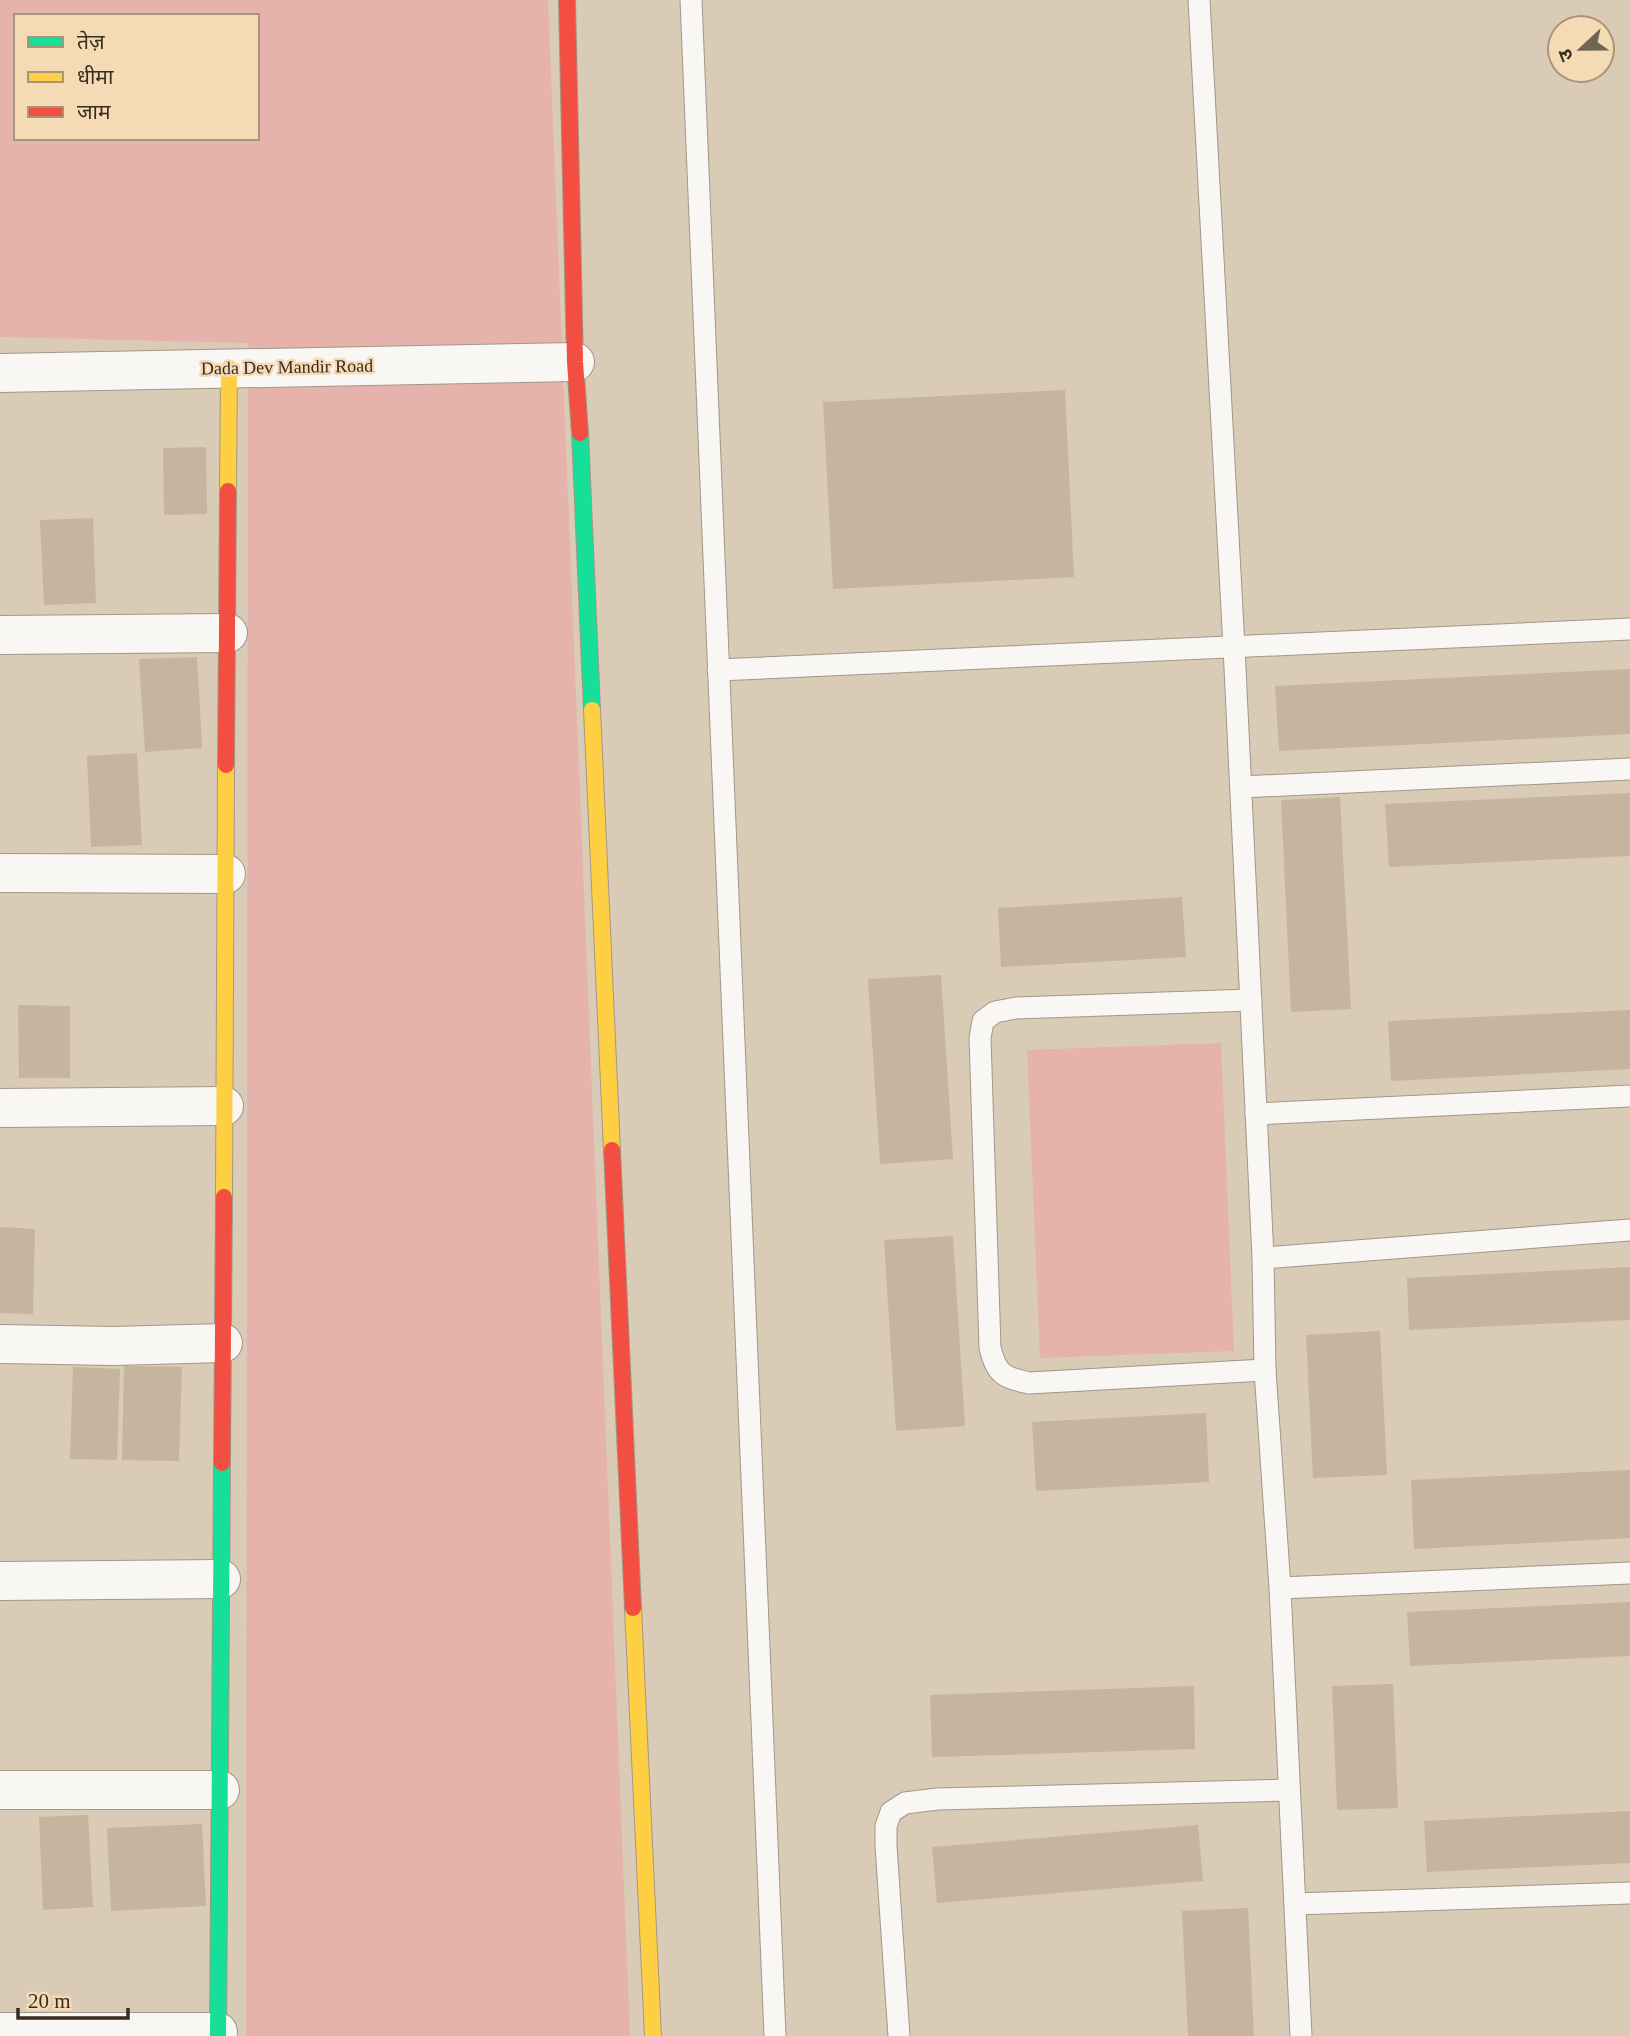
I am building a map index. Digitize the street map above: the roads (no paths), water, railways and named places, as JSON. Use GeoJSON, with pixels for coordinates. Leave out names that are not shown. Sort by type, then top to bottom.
{"type":"FeatureCollection","features":[{"type":"Feature","properties":{"kind":"street"},"geometry":{"type":"LineString","coordinates":[[567,0],[575,362],[653,2036]]}},
{"type":"Feature","properties":{"kind":"street","name":"Dada Dev Mandir Road"},"geometry":{"type":"LineString","coordinates":[[0,373],[575,362]]}},
{"type":"Feature","properties":{"kind":"street"},"geometry":{"type":"LineString","coordinates":[[0,2032],[218,2034],[229,368]]}},
{"type":"Feature","properties":{"kind":"street"},"geometry":{"type":"LineString","coordinates":[[0,635],[228,633]]}},
{"type":"Feature","properties":{"kind":"street"},"geometry":{"type":"LineString","coordinates":[[0,873],[226,874]]}},
{"type":"Feature","properties":{"kind":"street"},"geometry":{"type":"LineString","coordinates":[[0,1108],[224,1106]]}},
{"type":"Feature","properties":{"kind":"street"},"geometry":{"type":"LineString","coordinates":[[0,1344],[114,1346],[223,1343]]}},
{"type":"Feature","properties":{"kind":"street"},"geometry":{"type":"LineString","coordinates":[[0,1581],[221,1579]]}},
{"type":"Feature","properties":{"kind":"street"},"geometry":{"type":"LineString","coordinates":[[0,1790],[220,1790]]}},
{"type":"Feature","properties":{"kind":"lane"},"geometry":{"type":"LineString","coordinates":[[691,0],[775,2036]]}},
{"type":"Feature","properties":{"kind":"lane"},"geometry":{"type":"LineString","coordinates":[[1199,0],[1241,787],[1263,1258],[1265,1370],[1280,1588],[1301,2036]]}},
{"type":"Feature","properties":{"kind":"lane"},"geometry":{"type":"LineString","coordinates":[[718,670],[1630,629]]}},
{"type":"Feature","properties":{"kind":"lane"},"geometry":{"type":"LineString","coordinates":[[1241,787],[1630,769]]}},
{"type":"Feature","properties":{"kind":"lane"},"geometry":{"type":"LineString","coordinates":[[1251,1000],[1016,1008],[995,1012],[983,1021],[980,1038],[990,1348],[996,1368],[1008,1378],[1028,1383],[1265,1370]]}},
{"type":"Feature","properties":{"kind":"lane"},"geometry":{"type":"LineString","coordinates":[[1256,1114],[1630,1096]]}},
{"type":"Feature","properties":{"kind":"lane"},"geometry":{"type":"LineString","coordinates":[[1263,1258],[1630,1230]]}},
{"type":"Feature","properties":{"kind":"lane"},"geometry":{"type":"LineString","coordinates":[[1280,1588],[1630,1573]]}},
{"type":"Feature","properties":{"kind":"lane"},"geometry":{"type":"LineString","coordinates":[[899,2036],[886,1826],[891,1812],[905,1803],[937,1799],[1289,1790]]}},
{"type":"Feature","properties":{"kind":"lane"},"geometry":{"type":"LineString","coordinates":[[1295,1904],[1630,1893]]}}]}
